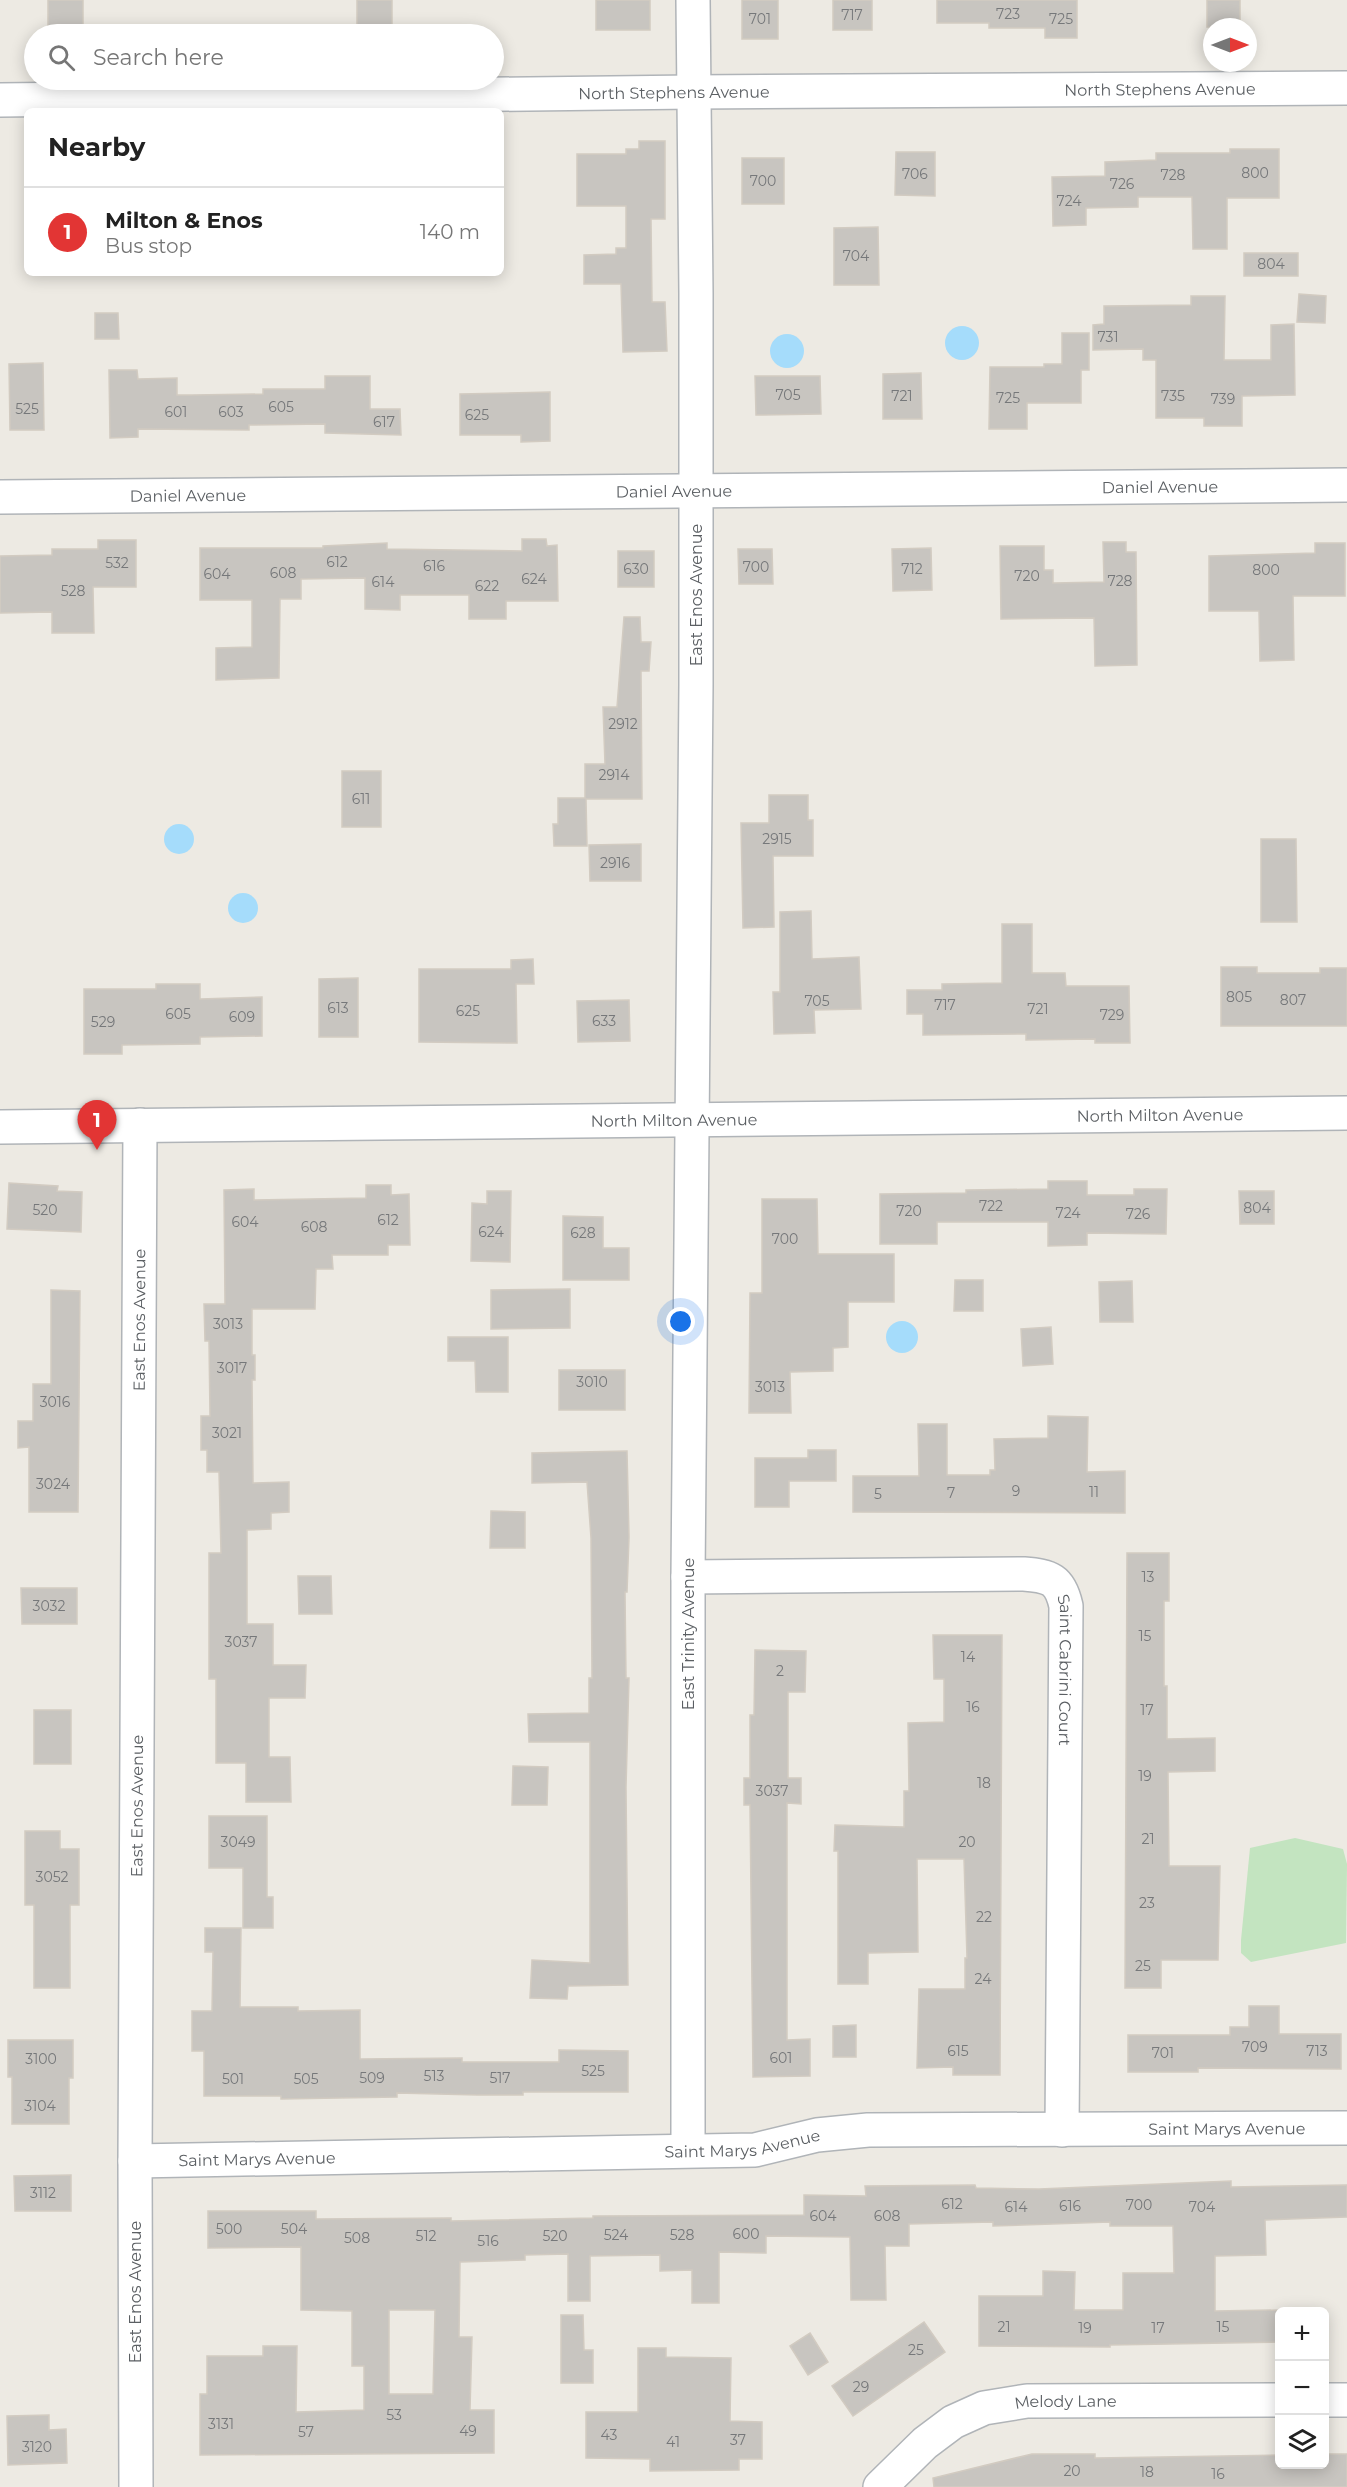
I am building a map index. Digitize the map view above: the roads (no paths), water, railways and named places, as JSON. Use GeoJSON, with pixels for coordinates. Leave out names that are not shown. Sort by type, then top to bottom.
{"type":"FeatureCollection","features":[{"type":"Feature","properties":{"kind":"street","name":"East Enos Avenue"},"geometry":{"type":"LineString","coordinates":[[693,0],[696,293],[693,1119]]}},
{"type":"Feature","properties":{"kind":"street","name":"North Stephens Avenue"},"geometry":{"type":"LineString","coordinates":[[0,100],[693,92],[1347,88]]}},
{"type":"Feature","properties":{"kind":"street","name":"Daniel Avenue"},"geometry":{"type":"LineString","coordinates":[[0,497],[695,489],[1347,485]]}},
{"type":"Feature","properties":{"kind":"street","name":"North Milton Avenue"},"geometry":{"type":"LineString","coordinates":[[0,1127],[1347,1113]]}},
{"type":"Feature","properties":{"kind":"street","name":"East Trinity Avenue"},"geometry":{"type":"LineString","coordinates":[[688,2150],[688,1577],[693,1119]]}},
{"type":"Feature","properties":{"kind":"street","name":"East Enos Avenue"},"geometry":{"type":"LineString","coordinates":[[136,2487],[135,2161],[140,1125]]}},
{"type":"Feature","properties":{"kind":"street","name":"Saint Cabrini Court"},"geometry":{"type":"LineString","coordinates":[[688,1577],[1024,1574],[1047,1576],[1062,1590],[1066,1618],[1062,2130]]}},
{"type":"Feature","properties":{"kind":"street","name":"Saint Marys Avenue"},"geometry":{"type":"LineString","coordinates":[[135,2161],[755,2150],[817,2135],[868,2130],[1347,2128]]}},
{"type":"Feature","properties":{"kind":"street","name":"Melody Lane"},"geometry":{"type":"LineString","coordinates":[[880,2487],[925,2444],[953,2422],[984,2408],[1027,2401],[1275,2400]]}},
{"type":"Feature","properties":{"kind":"street"},"geometry":{"type":"LineString","coordinates":[[1329,2400],[1347,2400]]}},
{"type":"Feature","properties":{"kind":"water"},"geometry":{"type":"Polygon","coordinates":[[[962,326],[974,331],[979,343],[974,355],[962,360],[950,355],[945,343],[950,331],[962,326]]]}},
{"type":"Feature","properties":{"kind":"water"},"geometry":{"type":"Polygon","coordinates":[[[787,334],[799,339],[804,351],[799,363],[787,368],[775,363],[770,351],[775,339],[787,334]]]}},
{"type":"Feature","properties":{"kind":"water"},"geometry":{"type":"Polygon","coordinates":[[[179,824],[190,828],[194,839],[190,850],[179,854],[168,850],[164,839],[168,828],[179,824]]]}},
{"type":"Feature","properties":{"kind":"water"},"geometry":{"type":"Polygon","coordinates":[[[243,893],[254,897],[258,908],[254,919],[243,923],[232,919],[228,908],[232,897],[243,893]]]}},
{"type":"Feature","properties":{"kind":"water"},"geometry":{"type":"Polygon","coordinates":[[[902,1321],[913,1326],[918,1337],[913,1348],[902,1353],[891,1348],[886,1337],[891,1326],[902,1321]]]}},
{"type":"Feature","properties":{"kind":"place","name":"Milton & Enos"},"geometry":{"type":"Point","coordinates":[97,1150]}}]}
